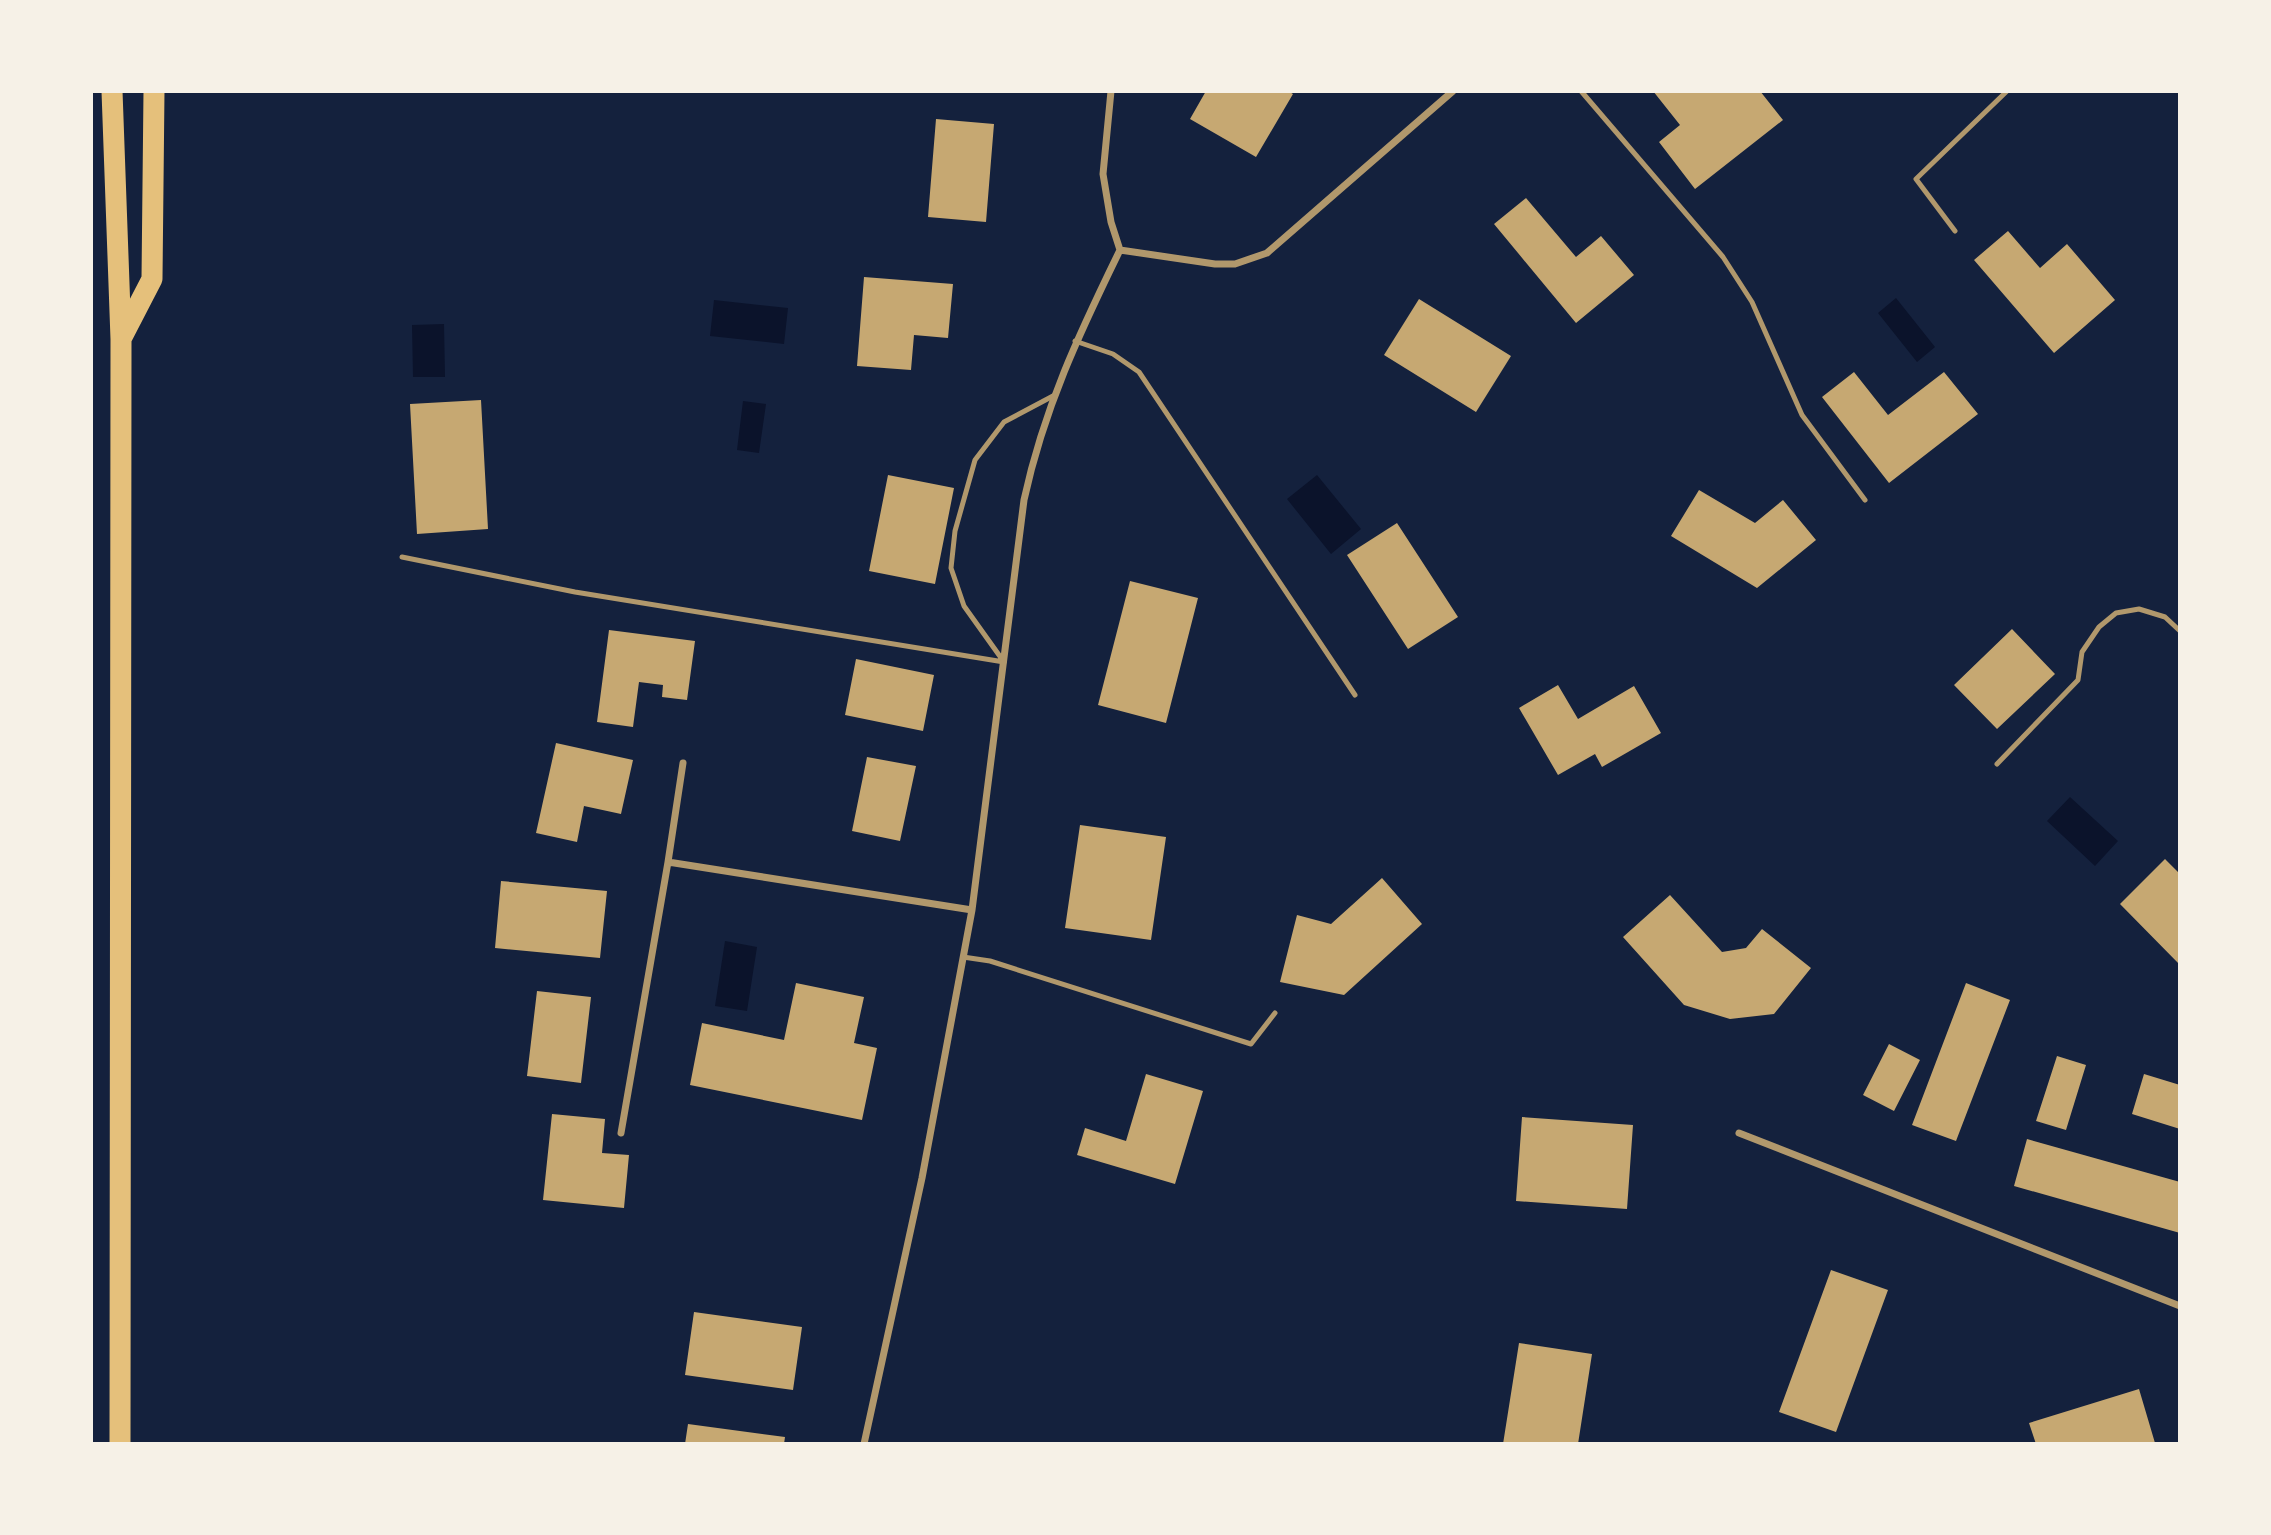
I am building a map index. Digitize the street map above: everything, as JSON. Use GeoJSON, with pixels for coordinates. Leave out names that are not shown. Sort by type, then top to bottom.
{"type":"FeatureCollection","features":[{"type":"Feature","properties":{"kind":"highway"},"geometry":{"type":"LineString","coordinates":[[112,91],[121,339],[120,1444]]}},
{"type":"Feature","properties":{"kind":"highway"},"geometry":{"type":"LineString","coordinates":[[121,339],[152,279],[154,91]]}},
{"type":"Feature","properties":{"kind":"street"},"geometry":{"type":"LineString","coordinates":[[864,1444],[922,1178],[972,910],[1024,500],[1033,455],[1075,341],[1120,250],[1111,222],[1103,174],[1111,91]]}},
{"type":"Feature","properties":{"kind":"street"},"geometry":{"type":"LineString","coordinates":[[1120,250],[1215,264],[1235,264],[1267,253],[1453,91]]}},
{"type":"Feature","properties":{"kind":"street"},"geometry":{"type":"LineString","coordinates":[[621,1133],[683,763]]}},
{"type":"Feature","properties":{"kind":"street"},"geometry":{"type":"LineString","coordinates":[[668,862],[972,910]]}},
{"type":"Feature","properties":{"kind":"street"},"geometry":{"type":"LineString","coordinates":[[1739,1133],[2180,1306]]}},
{"type":"Feature","properties":{"kind":"lane"},"geometry":{"type":"LineString","coordinates":[[1581,91],[1723,257],[1752,302],[1802,415],[1865,500]]}},
{"type":"Feature","properties":{"kind":"lane"},"geometry":{"type":"LineString","coordinates":[[1955,231],[1916,179],[2007,91]]}},
{"type":"Feature","properties":{"kind":"lane"},"geometry":{"type":"LineString","coordinates":[[1075,341],[1113,354],[1139,372],[1355,695]]}},
{"type":"Feature","properties":{"kind":"lane"},"geometry":{"type":"LineString","coordinates":[[1004,662],[964,606],[951,568],[955,531],[975,460],[1004,422],[1053,396]]}},
{"type":"Feature","properties":{"kind":"lane"},"geometry":{"type":"LineString","coordinates":[[401,557],[575,592],[1004,662]]}},
{"type":"Feature","properties":{"kind":"lane"},"geometry":{"type":"LineString","coordinates":[[1997,764],[2078,680],[2082,652],[2099,627],[2116,613],[2139,609],[2165,617],[2180,631]]}},
{"type":"Feature","properties":{"kind":"lane"},"geometry":{"type":"LineString","coordinates":[[963,957],[990,961],[1251,1044],[1275,1013]]}},
{"type":"Feature","properties":{"kind":"water"},"geometry":{"type":"Polygon","coordinates":[[[1896,298],[1935,347],[1917,362],[1878,313],[1896,298]]]}},
{"type":"Feature","properties":{"kind":"water"},"geometry":{"type":"Polygon","coordinates":[[[714,300],[788,308],[784,344],[710,336],[714,300]]]}},
{"type":"Feature","properties":{"kind":"water"},"geometry":{"type":"Polygon","coordinates":[[[444,324],[445,377],[413,377],[412,325],[444,324]]]}},
{"type":"Feature","properties":{"kind":"water"},"geometry":{"type":"Polygon","coordinates":[[[743,401],[766,404],[759,453],[737,450],[743,401]]]}},
{"type":"Feature","properties":{"kind":"water"},"geometry":{"type":"Polygon","coordinates":[[[1317,475],[1361,529],[1331,554],[1287,499],[1317,475]]]}},
{"type":"Feature","properties":{"kind":"water"},"geometry":{"type":"Polygon","coordinates":[[[2070,797],[2118,841],[2095,866],[2047,821],[2070,797]]]}},
{"type":"Feature","properties":{"kind":"water"},"geometry":{"type":"Polygon","coordinates":[[[725,941],[757,947],[747,1011],[715,1006],[725,941]]]}},
{"type":"Feature","properties":{"kind":"building"},"geometry":{"type":"Polygon","coordinates":[[[1206,91],[1288,91],[1293,94],[1256,157],[1190,119],[1206,91]]]}},
{"type":"Feature","properties":{"kind":"building"},"geometry":{"type":"Polygon","coordinates":[[[1653,91],[1760,91],[1783,120],[1695,189],[1659,142],[1680,125],[1653,91]]]}},
{"type":"Feature","properties":{"kind":"building"},"geometry":{"type":"Polygon","coordinates":[[[936,119],[994,124],[986,222],[928,217],[936,119]]]}},
{"type":"Feature","properties":{"kind":"building"},"geometry":{"type":"Polygon","coordinates":[[[1526,198],[1576,257],[1601,236],[1634,275],[1576,323],[1494,224],[1526,198]]]}},
{"type":"Feature","properties":{"kind":"building"},"geometry":{"type":"Polygon","coordinates":[[[2008,231],[2040,268],[2067,244],[2115,300],[2054,353],[1974,260],[2008,231]]]}},
{"type":"Feature","properties":{"kind":"building"},"geometry":{"type":"Polygon","coordinates":[[[864,277],[953,284],[948,338],[914,335],[911,370],[857,366],[864,277]]]}},
{"type":"Feature","properties":{"kind":"building"},"geometry":{"type":"Polygon","coordinates":[[[1419,299],[1511,356],[1476,412],[1384,355],[1419,299]]]}},
{"type":"Feature","properties":{"kind":"building"},"geometry":{"type":"Polygon","coordinates":[[[1854,372],[1888,415],[1944,372],[1978,414],[1889,483],[1822,397],[1854,372]]]}},
{"type":"Feature","properties":{"kind":"building"},"geometry":{"type":"Polygon","coordinates":[[[481,400],[488,529],[417,534],[410,404],[481,400]]]}},
{"type":"Feature","properties":{"kind":"building"},"geometry":{"type":"Polygon","coordinates":[[[888,475],[954,488],[935,584],[869,571],[888,475]]]}},
{"type":"Feature","properties":{"kind":"building"},"geometry":{"type":"Polygon","coordinates":[[[1699,490],[1755,523],[1783,500],[1816,540],[1757,588],[1671,536],[1699,490]]]}},
{"type":"Feature","properties":{"kind":"building"},"geometry":{"type":"Polygon","coordinates":[[[1397,523],[1458,617],[1408,649],[1347,555],[1397,523]]]}},
{"type":"Feature","properties":{"kind":"building"},"geometry":{"type":"Polygon","coordinates":[[[1130,581],[1198,598],[1166,723],[1098,705],[1130,581]]]}},
{"type":"Feature","properties":{"kind":"building"},"geometry":{"type":"Polygon","coordinates":[[[2012,629],[2055,674],[1997,729],[1954,685],[2012,629]]]}},
{"type":"Feature","properties":{"kind":"building"},"geometry":{"type":"Polygon","coordinates":[[[609,630],[695,641],[687,700],[662,697],[663,685],[639,682],[633,727],[597,722],[609,630]]]}},
{"type":"Feature","properties":{"kind":"building"},"geometry":{"type":"Polygon","coordinates":[[[856,659],[934,675],[923,731],[845,715],[856,659]]]}},
{"type":"Feature","properties":{"kind":"building"},"geometry":{"type":"Polygon","coordinates":[[[1558,685],[1578,719],[1634,686],[1661,733],[1602,767],[1595,754],[1558,775],[1519,708],[1558,685]]]}},
{"type":"Feature","properties":{"kind":"building"},"geometry":{"type":"Polygon","coordinates":[[[556,743],[633,760],[621,814],[584,806],[577,842],[536,833],[556,743]]]}},
{"type":"Feature","properties":{"kind":"building"},"geometry":{"type":"Polygon","coordinates":[[[867,757],[916,766],[900,841],[852,831],[867,757]]]}},
{"type":"Feature","properties":{"kind":"building"},"geometry":{"type":"Polygon","coordinates":[[[1080,825],[1166,837],[1151,940],[1065,928],[1080,825]]]}},
{"type":"Feature","properties":{"kind":"building"},"geometry":{"type":"Polygon","coordinates":[[[2165,859],[2180,874],[2180,965],[2120,904],[2165,859]]]}},
{"type":"Feature","properties":{"kind":"building"},"geometry":{"type":"Polygon","coordinates":[[[1382,878],[1422,924],[1344,995],[1280,982],[1297,915],[1331,924],[1382,878]]]}},
{"type":"Feature","properties":{"kind":"building"},"geometry":{"type":"Polygon","coordinates":[[[501,881],[607,891],[600,958],[495,948],[501,881]]]}},
{"type":"Feature","properties":{"kind":"building"},"geometry":{"type":"Polygon","coordinates":[[[1670,895],[1722,952],[1746,948],[1762,929],[1811,968],[1774,1014],[1730,1019],[1684,1005],[1623,937],[1670,895]]]}},
{"type":"Feature","properties":{"kind":"building"},"geometry":{"type":"Polygon","coordinates":[[[796,983],[864,997],[854,1043],[877,1048],[862,1120],[690,1085],[702,1023],[784,1040],[796,983]]]}},
{"type":"Feature","properties":{"kind":"building"},"geometry":{"type":"Polygon","coordinates":[[[1966,983],[2010,1000],[1956,1141],[1912,1125],[1966,983]]]}},
{"type":"Feature","properties":{"kind":"building"},"geometry":{"type":"Polygon","coordinates":[[[537,991],[591,997],[581,1083],[527,1076],[537,991]]]}},
{"type":"Feature","properties":{"kind":"building"},"geometry":{"type":"Polygon","coordinates":[[[1889,1044],[1920,1060],[1894,1111],[1863,1095],[1889,1044]]]}},
{"type":"Feature","properties":{"kind":"building"},"geometry":{"type":"Polygon","coordinates":[[[2057,1056],[2086,1065],[2066,1130],[2036,1121],[2057,1056]]]}},
{"type":"Feature","properties":{"kind":"building"},"geometry":{"type":"Polygon","coordinates":[[[1146,1074],[1203,1091],[1175,1184],[1077,1155],[1085,1128],[1126,1141],[1146,1074]]]}},
{"type":"Feature","properties":{"kind":"building"},"geometry":{"type":"Polygon","coordinates":[[[2144,1074],[2180,1085],[2180,1129],[2132,1114],[2144,1074]]]}},
{"type":"Feature","properties":{"kind":"building"},"geometry":{"type":"Polygon","coordinates":[[[552,1114],[605,1119],[602,1153],[629,1155],[624,1208],[543,1200],[552,1114]]]}},
{"type":"Feature","properties":{"kind":"building"},"geometry":{"type":"Polygon","coordinates":[[[1522,1117],[1633,1125],[1627,1209],[1516,1201],[1522,1117]]]}},
{"type":"Feature","properties":{"kind":"building"},"geometry":{"type":"Polygon","coordinates":[[[2027,1139],[2180,1182],[2180,1233],[2014,1186],[2027,1139]]]}},
{"type":"Feature","properties":{"kind":"building"},"geometry":{"type":"Polygon","coordinates":[[[1831,1270],[1888,1290],[1836,1432],[1779,1412],[1831,1270]]]}},
{"type":"Feature","properties":{"kind":"building"},"geometry":{"type":"Polygon","coordinates":[[[694,1312],[802,1327],[793,1390],[685,1375],[694,1312]]]}},
{"type":"Feature","properties":{"kind":"building"},"geometry":{"type":"Polygon","coordinates":[[[1519,1343],[1592,1354],[1578,1444],[1503,1444],[1519,1343]]]}},
{"type":"Feature","properties":{"kind":"building"},"geometry":{"type":"Polygon","coordinates":[[[2139,1389],[2155,1443],[2036,1444],[2029,1423],[2139,1389]]]}},
{"type":"Feature","properties":{"kind":"building"},"geometry":{"type":"Polygon","coordinates":[[[688,1424],[785,1437],[784,1444],[685,1444],[688,1424]]]}}]}
